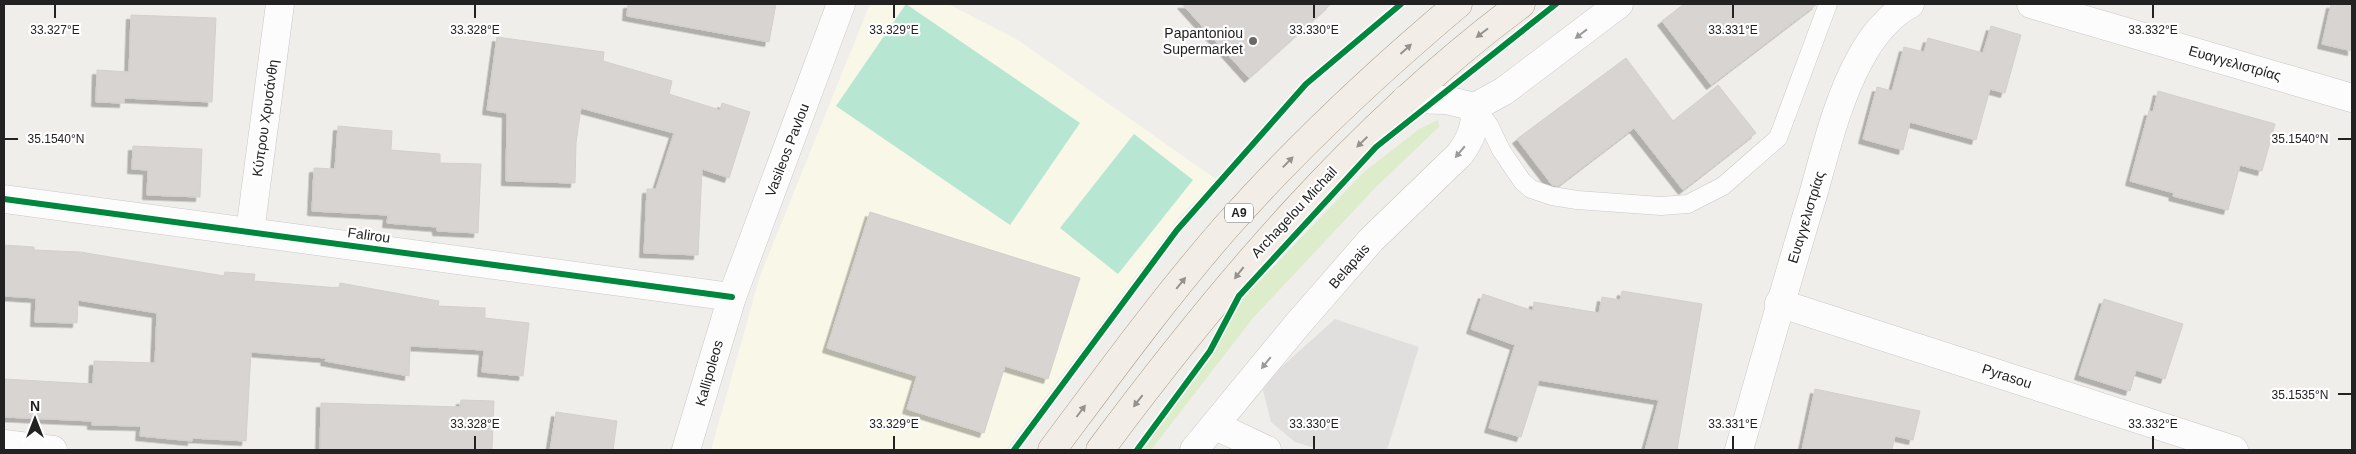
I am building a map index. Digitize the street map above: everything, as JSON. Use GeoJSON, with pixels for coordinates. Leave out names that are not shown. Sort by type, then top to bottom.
{"type":"FeatureCollection","features":[{"type":"Feature","properties":{"kind":"main road","name":"A9"},"geometry":{"type":"LineString","coordinates":[[1052,450],[1119,360],[1226,227],[1353,97],[1458,4]]}},
{"type":"Feature","properties":{"kind":"main road","name":"Archagelou Michail"},"geometry":{"type":"LineString","coordinates":[[1100,450],[1248,261],[1323,179],[1470,42],[1521,4]]}},
{"type":"Feature","properties":{"kind":"street","name":"Κύπρου Χρυσάνθη"},"geometry":{"type":"LineString","coordinates":[[250,232],[280,4]]}},
{"type":"Feature","properties":{"kind":"street","name":"Vasileos Pavlou"},"geometry":{"type":"LineString","coordinates":[[732,297],[841,4]]}},
{"type":"Feature","properties":{"kind":"street"},"geometry":{"type":"LineString","coordinates":[[1406,100],[1446,100],[1474,107],[1504,91],[1619,4]]}},
{"type":"Feature","properties":{"kind":"street","name":"Ευαγγελιστρίας"},"geometry":{"type":"LineString","coordinates":[[1739,450],[1780,303],[1842,97],[1860,58],[1878,31],[1901,9],[1910,4]]}},
{"type":"Feature","properties":{"kind":"street","name":"Ευαγγελιστρίας"},"geometry":{"type":"LineString","coordinates":[[2030,4],[2352,98]]}},
{"type":"Feature","properties":{"kind":"street","name":"Belapais"},"geometry":{"type":"LineString","coordinates":[[1194,450],[1216,426],[1297,325],[1371,240],[1460,154],[1471,137],[1476,123],[1474,107]]}},
{"type":"Feature","properties":{"kind":"street","name":"Falirou"},"geometry":{"type":"LineString","coordinates":[[4,199],[732,297]]}},
{"type":"Feature","properties":{"kind":"street","name":"Kallipoleos"},"geometry":{"type":"LineString","coordinates":[[686,450],[732,297]]}},
{"type":"Feature","properties":{"kind":"street","name":"Pyrasou"},"geometry":{"type":"LineString","coordinates":[[1780,303],[2176,441],[2234,450]]}},
{"type":"Feature","properties":{"kind":"street"},"geometry":{"type":"LineString","coordinates":[[1216,426],[1267,450]]}},
{"type":"Feature","properties":{"kind":"street"},"geometry":{"type":"LineString","coordinates":[[4,444],[53,450]]}},
{"type":"Feature","properties":{"kind":"lane"},"geometry":{"type":"LineString","coordinates":[[1474,107],[1489,125],[1506,157],[1531,189],[1552,196],[1577,200],[1661,206],[1688,204],[1723,186],[1778,138],[1828,4]]}},
{"type":"Feature","properties":{"kind":"shaded area"},"geometry":{"type":"Polygon","coordinates":[[[870,4],[948,4],[1018,40],[1217,180],[1182,214],[1006,450],[711,450],[760,276],[870,4]]]}},
{"type":"Feature","properties":{"kind":"shaded area"},"geometry":{"type":"Polygon","coordinates":[[[1335,319],[1419,347],[1387,450],[1321,450],[1295,442],[1271,422],[1263,390],[1277,371],[1335,319]]]}},
{"type":"Feature","properties":{"kind":"green space"},"geometry":{"type":"Polygon","coordinates":[[[906,4],[1080,123],[1010,225],[836,106],[906,4]]]}},
{"type":"Feature","properties":{"kind":"green space"},"geometry":{"type":"Polygon","coordinates":[[[1438,120],[1439,127],[1376,187],[1253,318],[1151,450],[1143,450],[1211,354],[1245,296],[1364,172],[1419,129],[1438,120]]]}},
{"type":"Feature","properties":{"kind":"green space"},"geometry":{"type":"Polygon","coordinates":[[[1134,134],[1193,180],[1118,274],[1060,228],[1134,134]]]}},
{"type":"Feature","properties":{"kind":"building"},"geometry":{"type":"Polygon","coordinates":[[[628,4],[776,4],[769,42],[627,16],[628,4]]]}},
{"type":"Feature","properties":{"kind":"building","name":"Papantoniou Supermarket"},"geometry":{"type":"Polygon","coordinates":[[[1182,4],[1331,4],[1249,78],[1182,4]]]}},
{"type":"Feature","properties":{"kind":"building"},"geometry":{"type":"Polygon","coordinates":[[[1684,4],[1817,4],[1711,85],[1662,21],[1684,4]]]}},
{"type":"Feature","properties":{"kind":"building"},"geometry":{"type":"Polygon","coordinates":[[[2331,4],[2352,4],[2352,51],[2322,44],[2331,4]]]}},
{"type":"Feature","properties":{"kind":"building"},"geometry":{"type":"Polygon","coordinates":[[[131,15],[216,18],[212,102],[124,98],[124,103],[96,102],[97,70],[129,72],[131,15]]]}},
{"type":"Feature","properties":{"kind":"building"},"geometry":{"type":"Polygon","coordinates":[[[1991,26],[2021,35],[2005,93],[1990,89],[1976,140],[1910,122],[1903,150],[1863,139],[1877,87],[1892,91],[1904,47],[1924,52],[1928,38],[1983,53],[1991,26]]]}},
{"type":"Feature","properties":{"kind":"building"},"geometry":{"type":"Polygon","coordinates":[[[497,37],[604,52],[603,61],[672,81],[669,94],[720,110],[722,103],[750,112],[729,178],[702,169],[698,255],[644,253],[647,189],[656,189],[674,133],[581,108],[576,143],[575,183],[506,181],[507,113],[487,110],[497,37]]]}},
{"type":"Feature","properties":{"kind":"building"},"geometry":{"type":"Polygon","coordinates":[[[1626,58],[1673,121],[1718,85],[1756,133],[1683,190],[1634,128],[1558,186],[1552,185],[1517,139],[1626,58]]]}},
{"type":"Feature","properties":{"kind":"building"},"geometry":{"type":"Polygon","coordinates":[[[2158,91],[2275,124],[2262,171],[2240,165],[2228,210],[2173,196],[2174,193],[2130,181],[2149,111],[2153,112],[2158,91]]]}},
{"type":"Feature","properties":{"kind":"building"},"geometry":{"type":"Polygon","coordinates":[[[338,126],[392,131],[391,150],[440,154],[440,163],[481,164],[478,233],[437,231],[437,227],[387,223],[388,215],[312,211],[314,168],[335,169],[338,126]]]}},
{"type":"Feature","properties":{"kind":"building"},"geometry":{"type":"Polygon","coordinates":[[[133,146],[202,149],[200,197],[147,195],[148,170],[132,169],[133,146]]]}},
{"type":"Feature","properties":{"kind":"building"},"geometry":{"type":"Polygon","coordinates":[[[870,212],[1080,278],[1048,379],[1005,366],[984,433],[907,409],[917,376],[827,348],[870,212]]]}},
{"type":"Feature","properties":{"kind":"building"},"geometry":{"type":"Polygon","coordinates":[[[4,245],[34,247],[34,250],[80,252],[224,276],[225,272],[255,274],[254,281],[339,288],[340,283],[439,301],[438,306],[485,308],[485,318],[529,323],[523,376],[482,372],[484,350],[410,346],[409,376],[325,361],[326,358],[251,352],[246,441],[192,438],[192,441],[140,436],[141,426],[92,425],[92,421],[4,417],[4,379],[93,384],[94,361],[155,363],[157,313],[78,300],[77,323],[35,322],[36,298],[4,296],[4,245]]]}},
{"type":"Feature","properties":{"kind":"building"},"geometry":{"type":"Polygon","coordinates":[[[1622,291],[1702,304],[1677,450],[1645,450],[1659,400],[1539,380],[1521,437],[1489,428],[1515,345],[1471,329],[1483,294],[1533,311],[1534,302],[1599,313],[1602,297],[1620,300],[1622,291]]]}},
{"type":"Feature","properties":{"kind":"building"},"geometry":{"type":"Polygon","coordinates":[[[2104,299],[2183,324],[2165,379],[2136,370],[2130,391],[2079,375],[2104,299]]]}},
{"type":"Feature","properties":{"kind":"building"},"geometry":{"type":"Polygon","coordinates":[[[1815,389],[1920,411],[1913,440],[1895,436],[1892,450],[1802,450],[1815,389]]]}},
{"type":"Feature","properties":{"kind":"building"},"geometry":{"type":"Polygon","coordinates":[[[461,400],[494,401],[492,450],[320,450],[321,403],[460,407],[461,400]]]}},
{"type":"Feature","properties":{"kind":"building"},"geometry":{"type":"Polygon","coordinates":[[[556,412],[617,421],[613,450],[550,450],[556,412]]]}},
{"type":"Feature","properties":{"kind":"cycle path"},"geometry":{"type":"LineString","coordinates":[[1014,450],[1177,230],[1306,84],[1401,4]]}},
{"type":"Feature","properties":{"kind":"cycle path"},"geometry":{"type":"LineString","coordinates":[[1137,450],[1210,351],[1239,296],[1376,147],[1556,4]]}},
{"type":"Feature","properties":{"kind":"cycle path"},"geometry":{"type":"LineString","coordinates":[[4,199],[732,297]]}},
{"type":"Feature","properties":{"kind":"place","name":"Papantoniou Supermarket"},"geometry":{"type":"Point","coordinates":[1253,41]}}]}
